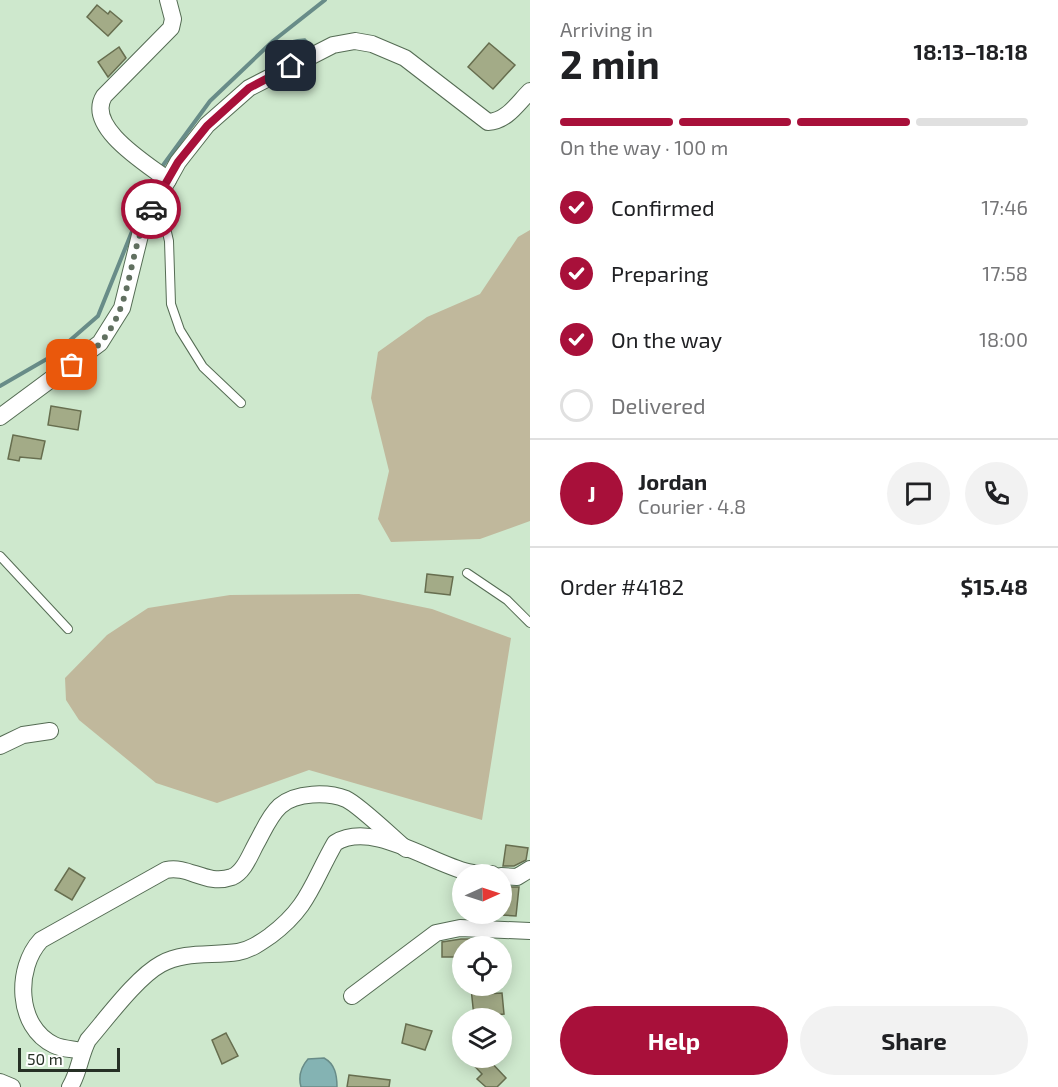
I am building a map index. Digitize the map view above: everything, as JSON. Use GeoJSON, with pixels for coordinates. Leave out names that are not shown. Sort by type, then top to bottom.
{"type":"FeatureCollection","features":[{"type":"Feature","properties":{"kind":"street"},"geometry":{"type":"LineString","coordinates":[[168,0],[173,19],[171,28],[104,96],[100,111],[103,122],[115,138],[168,180]]}},
{"type":"Feature","properties":{"kind":"street"},"geometry":{"type":"LineString","coordinates":[[0,417],[100,343],[122,308],[143,223],[178,162],[207,126],[249,88],[333,45],[355,41],[372,44],[405,58],[488,122],[498,121],[505,117],[530,91]]}},
{"type":"Feature","properties":{"kind":"street"},"geometry":{"type":"LineString","coordinates":[[0,746],[23,735],[50,731]]}},
{"type":"Feature","properties":{"kind":"street"},"geometry":{"type":"LineString","coordinates":[[82,1051],[55,1045],[41,1036],[26,1012],[21,994],[26,970],[31,950],[41,940],[166,870],[174,868],[185,870],[201,878],[232,877],[241,870],[274,813],[282,804],[303,796],[324,794],[347,800],[406,849]]}},
{"type":"Feature","properties":{"kind":"street"},"geometry":{"type":"LineString","coordinates":[[70,1087],[75,1079],[82,1051],[88,1040],[146,974],[161,963],[182,956],[239,952],[257,945],[290,921],[304,904],[335,843],[344,837],[362,836],[452,866]]}},
{"type":"Feature","properties":{"kind":"street"},"geometry":{"type":"LineString","coordinates":[[512,877],[517,877],[530,869]]}},
{"type":"Feature","properties":{"kind":"street"},"geometry":{"type":"LineString","coordinates":[[352,996],[436,933],[460,928],[530,931]]}},
{"type":"Feature","properties":{"kind":"street"},"geometry":{"type":"LineString","coordinates":[[0,1082],[12,1087]]}},
{"type":"Feature","properties":{"kind":"lane"},"geometry":{"type":"LineString","coordinates":[[149,213],[165,224],[170,241],[171,304],[180,330],[203,367],[241,403]]}},
{"type":"Feature","properties":{"kind":"lane"},"geometry":{"type":"LineString","coordinates":[[0,556],[68,629]]}},
{"type":"Feature","properties":{"kind":"lane"},"geometry":{"type":"LineString","coordinates":[[467,573],[507,600],[530,623]]}},
{"type":"Feature","properties":{"kind":"shaded area"},"geometry":{"type":"Polygon","coordinates":[[[530,230],[530,521],[480,539],[391,542],[378,519],[389,471],[371,398],[378,352],[427,317],[480,294],[518,237],[530,230]]]}},
{"type":"Feature","properties":{"kind":"shaded area"},"geometry":{"type":"Polygon","coordinates":[[[359,594],[432,609],[511,638],[482,820],[309,770],[217,803],[156,783],[79,720],[66,700],[65,678],[107,635],[148,608],[230,595],[359,594]]]}},
{"type":"Feature","properties":{"kind":"water"},"geometry":{"type":"Polygon","coordinates":[[[305,39],[311,45],[275,66],[277,53],[283,45],[287,42],[305,39]]]}},
{"type":"Feature","properties":{"kind":"water"},"geometry":{"type":"Polygon","coordinates":[[[324,1058],[335,1070],[337,1087],[301,1087],[300,1075],[308,1059],[324,1058]]]}},
{"type":"Feature","properties":{"kind":"building"},"geometry":{"type":"Polygon","coordinates":[[[97,5],[108,14],[110,11],[122,21],[108,36],[87,17],[97,5]]]}},
{"type":"Feature","properties":{"kind":"building"},"geometry":{"type":"Polygon","coordinates":[[[489,43],[515,65],[493,89],[468,67],[489,43]]]}},
{"type":"Feature","properties":{"kind":"building"},"geometry":{"type":"Polygon","coordinates":[[[119,47],[126,58],[108,77],[98,62],[119,47]]]}},
{"type":"Feature","properties":{"kind":"building"},"geometry":{"type":"Polygon","coordinates":[[[51,406],[81,411],[78,430],[48,425],[51,406]]]}},
{"type":"Feature","properties":{"kind":"building"},"geometry":{"type":"Polygon","coordinates":[[[13,435],[45,441],[41,459],[20,457],[19,461],[8,459],[13,435]]]}},
{"type":"Feature","properties":{"kind":"building"},"geometry":{"type":"Polygon","coordinates":[[[427,574],[453,577],[450,595],[425,592],[427,574]]]}},
{"type":"Feature","properties":{"kind":"building"},"geometry":{"type":"Polygon","coordinates":[[[506,845],[528,848],[526,860],[514,866],[503,864],[506,845]]]}},
{"type":"Feature","properties":{"kind":"building"},"geometry":{"type":"Polygon","coordinates":[[[69,868],[85,878],[72,900],[55,890],[69,868]]]}},
{"type":"Feature","properties":{"kind":"building"},"geometry":{"type":"Polygon","coordinates":[[[512,887],[519,887],[516,916],[512,916],[512,887]]]}},
{"type":"Feature","properties":{"kind":"building"},"geometry":{"type":"Polygon","coordinates":[[[452,940],[452,957],[442,957],[442,942],[452,940]]]}},
{"type":"Feature","properties":{"kind":"building"},"geometry":{"type":"Polygon","coordinates":[[[472,996],[502,996],[503,1008],[473,1008],[472,996]]]}},
{"type":"Feature","properties":{"kind":"building"},"geometry":{"type":"Polygon","coordinates":[[[406,1024],[432,1031],[425,1050],[402,1043],[406,1024]]]}},
{"type":"Feature","properties":{"kind":"building"},"geometry":{"type":"Polygon","coordinates":[[[226,1033],[238,1056],[222,1064],[212,1040],[226,1033]]]}},
{"type":"Feature","properties":{"kind":"building"},"geometry":{"type":"Polygon","coordinates":[[[476,1068],[496,1068],[506,1078],[497,1087],[486,1087],[477,1079],[482,1074],[476,1068]]]}},
{"type":"Feature","properties":{"kind":"building"},"geometry":{"type":"Polygon","coordinates":[[[349,1075],[390,1080],[389,1087],[347,1087],[349,1075]]]}},
{"type":"Feature","properties":{"kind":"waterway"},"geometry":{"type":"LineString","coordinates":[[161,168],[210,101],[273,41],[325,0]]}},
{"type":"Feature","properties":{"kind":"waterway"},"geometry":{"type":"LineString","coordinates":[[138,216],[156,177]]}},
{"type":"Feature","properties":{"kind":"waterway"},"geometry":{"type":"LineString","coordinates":[[0,386],[52,356],[98,316],[133,229]]}},
{"type":"Feature","properties":{"kind":"way so far"},"geometry":{"type":"LineString","coordinates":[[72,365],[100,343],[122,308],[143,223],[151,209]]}},
{"type":"Feature","properties":{"kind":"route"},"geometry":{"type":"LineString","coordinates":[[151,209],[178,162],[207,126],[249,88],[291,66]]}}]}
